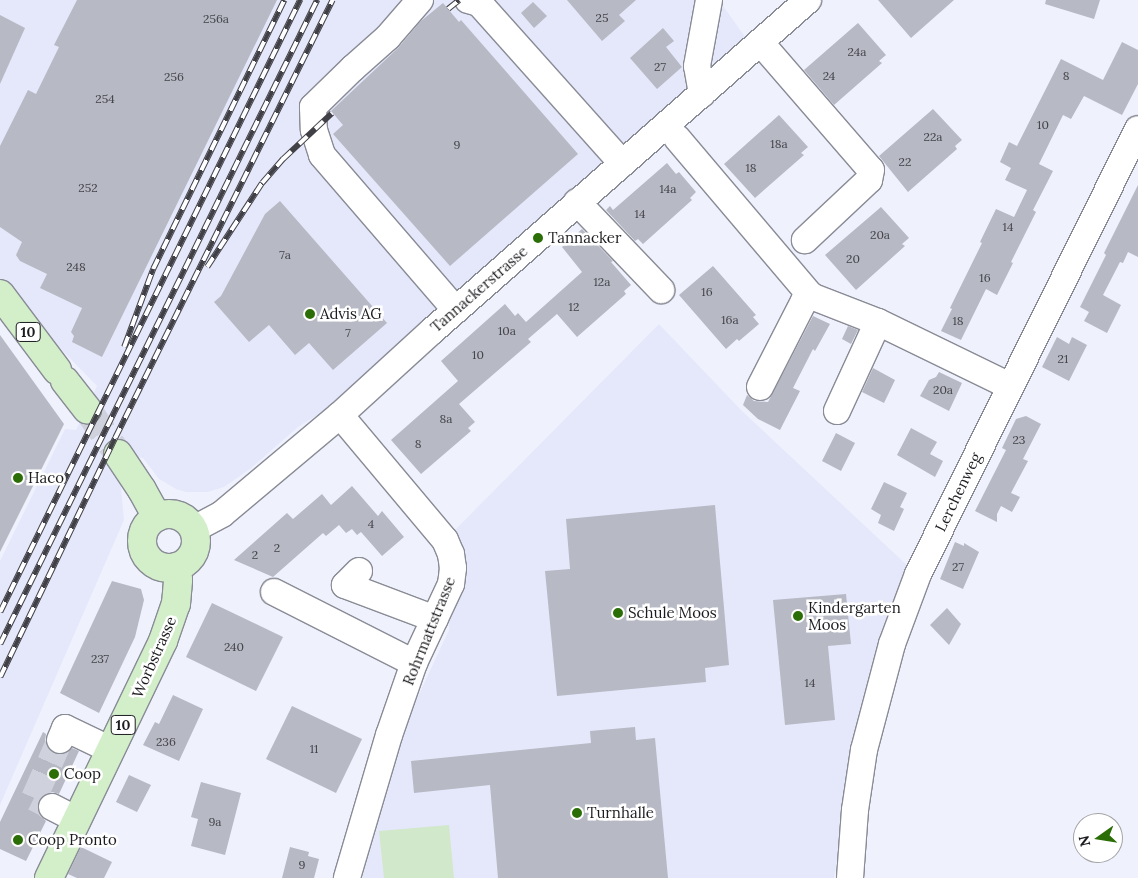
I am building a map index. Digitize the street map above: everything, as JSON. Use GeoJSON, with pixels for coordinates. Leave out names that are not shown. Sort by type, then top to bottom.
{"type":"FeatureCollection","features":[{"type":"Feature","properties":{"kind":"main road","name":"10"},"geometry":{"type":"LineString","coordinates":[[0,294],[88,409]]}},
{"type":"Feature","properties":{"kind":"main road"},"geometry":{"type":"LineString","coordinates":[[118,454],[157,517]]}},
{"type":"Feature","properties":{"kind":"main road"},"geometry":{"type":"LineString","coordinates":[[165,514],[182,517],[194,529],[196,545],[194,552],[184,564],[168,568],[153,562],[143,549],[143,533],[146,526],[157,517],[165,514]]}},
{"type":"Feature","properties":{"kind":"main road","name":"Worbstrasse"},"geometry":{"type":"LineString","coordinates":[[49,878],[171,622],[178,591],[176,567]]}},
{"type":"Feature","properties":{"kind":"street"},"geometry":{"type":"LineString","coordinates":[[420,0],[388,37],[352,68],[313,107],[314,130],[322,155],[456,310]]}},
{"type":"Feature","properties":{"kind":"street"},"geometry":{"type":"LineString","coordinates":[[702,94],[697,66],[709,0]]}},
{"type":"Feature","properties":{"kind":"street","name":"Tannackerstrasse"},"geometry":{"type":"LineString","coordinates":[[194,529],[222,514],[340,415],[577,202],[808,0]]}},
{"type":"Feature","properties":{"kind":"street"},"geometry":{"type":"LineString","coordinates":[[474,2],[622,163]]}},
{"type":"Feature","properties":{"kind":"street"},"geometry":{"type":"LineString","coordinates":[[760,42],[871,170],[869,180],[805,240]]}},
{"type":"Feature","properties":{"kind":"street","name":"Lerchenweg"},"geometry":{"type":"LineString","coordinates":[[850,878],[855,810],[864,750],[892,644],[918,574],[1138,129]]}},
{"type":"Feature","properties":{"kind":"street"},"geometry":{"type":"LineString","coordinates":[[677,138],[811,296],[878,322],[1010,386]]}},
{"type":"Feature","properties":{"kind":"street"},"geometry":{"type":"LineString","coordinates":[[577,202],[661,290]]}},
{"type":"Feature","properties":{"kind":"street"},"geometry":{"type":"LineString","coordinates":[[760,387],[804,301],[811,296]]}},
{"type":"Feature","properties":{"kind":"street"},"geometry":{"type":"LineString","coordinates":[[837,411],[878,322]]}},
{"type":"Feature","properties":{"kind":"street","name":"Rohrmattstrasse"},"geometry":{"type":"LineString","coordinates":[[340,415],[445,540],[451,554],[453,568],[451,584],[414,663],[389,735],[347,878]]}},
{"type":"Feature","properties":{"kind":"street"},"geometry":{"type":"LineString","coordinates":[[358,571],[345,585],[435,619]]}},
{"type":"Feature","properties":{"kind":"street"},"geometry":{"type":"LineString","coordinates":[[274,592],[414,663]]}},
{"type":"Feature","properties":{"kind":"street"},"geometry":{"type":"LineString","coordinates":[[60,740],[65,728],[111,750]]}},
{"type":"Feature","properties":{"kind":"street"},"geometry":{"type":"LineString","coordinates":[[52,808],[77,820]]}},
{"type":"Feature","properties":{"kind":"shaded area"},"geometry":{"type":"Polygon","coordinates":[[[0,0],[719,0],[753,48],[388,371],[298,427],[250,469],[224,487],[208,492],[186,492],[176,489],[159,479],[143,458],[118,454],[124,520],[0,805],[0,561],[65,429],[76,430],[97,386],[0,287],[0,0]]]}},
{"type":"Feature","properties":{"kind":"shaded area"},"geometry":{"type":"Polygon","coordinates":[[[659,324],[741,410],[909,567],[862,708],[834,878],[362,878],[400,735],[449,630],[445,540],[659,324]]]}},
{"type":"Feature","properties":{"kind":"green space"},"geometry":{"type":"Polygon","coordinates":[[[449,825],[454,878],[384,878],[379,831],[449,825]]]}},
{"type":"Feature","properties":{"kind":"building"},"geometry":{"type":"Polygon","coordinates":[[[77,0],[277,0],[102,357],[72,342],[74,336],[71,332],[82,308],[40,288],[47,274],[20,261],[16,255],[22,242],[0,227],[0,146],[28,90],[36,94],[59,47],[54,45],[77,0]]]}},
{"type":"Feature","properties":{"kind":"building"},"geometry":{"type":"Polygon","coordinates":[[[567,0],[636,0],[619,15],[625,21],[602,41],[567,0]]]}},
{"type":"Feature","properties":{"kind":"building"},"geometry":{"type":"Polygon","coordinates":[[[878,0],[954,0],[911,38],[878,0]]]}},
{"type":"Feature","properties":{"kind":"building"},"geometry":{"type":"Polygon","coordinates":[[[1046,0],[1100,0],[1094,19],[1045,4],[1046,0]]]}},
{"type":"Feature","properties":{"kind":"building"},"geometry":{"type":"Polygon","coordinates":[[[533,2],[547,16],[534,28],[521,13],[533,2]]]}},
{"type":"Feature","properties":{"kind":"building"},"geometry":{"type":"Polygon","coordinates":[[[443,3],[459,22],[461,20],[578,154],[450,266],[333,134],[343,125],[331,111],[398,48],[421,21],[443,3]]]}},
{"type":"Feature","properties":{"kind":"building"},"geometry":{"type":"Polygon","coordinates":[[[0,15],[25,28],[0,84],[0,15]]]}},
{"type":"Feature","properties":{"kind":"building"},"geometry":{"type":"Polygon","coordinates":[[[858,23],[886,55],[879,61],[882,63],[834,105],[804,70],[858,23]]]}},
{"type":"Feature","properties":{"kind":"building"},"geometry":{"type":"Polygon","coordinates":[[[663,28],[674,41],[666,47],[682,67],[657,89],[630,58],[663,28]]]}},
{"type":"Feature","properties":{"kind":"building"},"geometry":{"type":"Polygon","coordinates":[[[1122,42],[1138,50],[1138,84],[1122,115],[1084,96],[1071,119],[1063,115],[1039,164],[1053,171],[1033,210],[1036,212],[997,295],[986,289],[961,340],[941,331],[996,209],[1014,217],[1027,190],[1005,180],[1011,168],[1000,162],[1009,142],[1017,146],[1061,59],[1103,80],[1122,42]]]}},
{"type":"Feature","properties":{"kind":"building"},"geometry":{"type":"Polygon","coordinates":[[[933,109],[962,140],[955,146],[957,149],[908,192],[879,156],[933,109]]]}},
{"type":"Feature","properties":{"kind":"building"},"geometry":{"type":"Polygon","coordinates":[[[779,115],[808,147],[801,153],[804,155],[755,198],[724,164],[779,115]]]}},
{"type":"Feature","properties":{"kind":"building"},"geometry":{"type":"Polygon","coordinates":[[[667,163],[676,174],[679,172],[696,192],[690,198],[692,200],[643,244],[638,239],[635,241],[606,210],[610,206],[613,210],[667,163]]]}},
{"type":"Feature","properties":{"kind":"building"},"geometry":{"type":"Polygon","coordinates":[[[1138,185],[1138,257],[1128,252],[1123,263],[1120,262],[1103,295],[1121,305],[1107,333],[1084,321],[1089,312],[1080,307],[1106,255],[1104,253],[1138,185]]]}},
{"type":"Feature","properties":{"kind":"building"},"geometry":{"type":"Polygon","coordinates":[[[280,201],[387,323],[333,370],[309,343],[295,355],[269,325],[249,342],[214,302],[221,296],[265,214],[280,201]]]}},
{"type":"Feature","properties":{"kind":"building"},"geometry":{"type":"Polygon","coordinates":[[[881,207],[909,238],[902,244],[905,246],[856,290],[825,255],[881,207]]]}},
{"type":"Feature","properties":{"kind":"building"},"geometry":{"type":"Polygon","coordinates":[[[582,229],[613,261],[611,262],[631,285],[624,291],[626,294],[577,337],[557,314],[528,339],[531,342],[459,404],[475,422],[468,428],[471,431],[421,474],[391,440],[458,381],[441,361],[505,304],[515,316],[518,313],[526,322],[582,272],[562,247],[582,229]]]}},
{"type":"Feature","properties":{"kind":"building"},"geometry":{"type":"Polygon","coordinates":[[[713,266],[756,315],[753,317],[759,324],[726,349],[679,295],[713,266]]]}},
{"type":"Feature","properties":{"kind":"building"},"geometry":{"type":"Polygon","coordinates":[[[813,316],[830,324],[815,351],[813,349],[793,388],[800,391],[780,430],[758,419],[743,405],[747,395],[754,401],[768,402],[813,316]]]}},
{"type":"Feature","properties":{"kind":"building"},"geometry":{"type":"Polygon","coordinates":[[[848,326],[858,330],[851,344],[842,339],[848,326]]]}},
{"type":"Feature","properties":{"kind":"building","name":"Haco"},"geometry":{"type":"Polygon","coordinates":[[[0,335],[64,424],[0,552],[0,335]]]}},
{"type":"Feature","properties":{"kind":"building"},"geometry":{"type":"Polygon","coordinates":[[[1057,337],[1069,344],[1072,337],[1087,345],[1069,381],[1042,367],[1057,337]]]}},
{"type":"Feature","properties":{"kind":"building"},"geometry":{"type":"Polygon","coordinates":[[[873,368],[895,380],[884,403],[862,392],[873,368]]]}},
{"type":"Feature","properties":{"kind":"building"},"geometry":{"type":"Polygon","coordinates":[[[939,372],[962,383],[949,411],[920,396],[929,380],[936,377],[939,372]]]}},
{"type":"Feature","properties":{"kind":"building"},"geometry":{"type":"Polygon","coordinates":[[[1026,416],[1041,424],[1023,459],[1028,461],[1011,493],[1020,497],[1012,512],[1001,506],[997,514],[997,522],[975,511],[1006,450],[1002,448],[1016,419],[1026,416]]]}},
{"type":"Feature","properties":{"kind":"building"},"geometry":{"type":"Polygon","coordinates":[[[911,428],[937,442],[930,454],[943,461],[935,477],[897,455],[911,428]]]}},
{"type":"Feature","properties":{"kind":"building"},"geometry":{"type":"Polygon","coordinates":[[[836,433],[855,443],[841,471],[822,461],[836,433]]]}},
{"type":"Feature","properties":{"kind":"building"},"geometry":{"type":"Polygon","coordinates":[[[884,482],[907,493],[900,507],[904,509],[894,531],[878,523],[881,515],[871,509],[884,482]]]}},
{"type":"Feature","properties":{"kind":"building"},"geometry":{"type":"Polygon","coordinates":[[[352,486],[378,516],[382,511],[404,537],[382,556],[361,532],[357,535],[352,529],[346,533],[339,525],[326,536],[323,533],[273,577],[234,560],[287,513],[293,519],[322,494],[331,505],[352,486]]]}},
{"type":"Feature","properties":{"kind":"building"},"geometry":{"type":"Polygon","coordinates":[[[715,505],[729,665],[705,668],[706,682],[557,696],[545,571],[570,569],[566,519],[715,505]]]}},
{"type":"Feature","properties":{"kind":"building"},"geometry":{"type":"Polygon","coordinates":[[[955,542],[964,546],[964,543],[979,552],[963,589],[940,579],[955,542]]]}},
{"type":"Feature","properties":{"kind":"building"},"geometry":{"type":"Polygon","coordinates":[[[112,581],[141,589],[144,600],[135,637],[99,713],[60,693],[112,581]]]}},
{"type":"Feature","properties":{"kind":"building"},"geometry":{"type":"Polygon","coordinates":[[[846,594],[851,644],[828,646],[835,720],[785,725],[773,600],[846,594]]]}},
{"type":"Feature","properties":{"kind":"building"},"geometry":{"type":"Polygon","coordinates":[[[212,603],[283,637],[256,691],[186,657],[212,603]]]}},
{"type":"Feature","properties":{"kind":"building"},"geometry":{"type":"Polygon","coordinates":[[[947,608],[961,624],[949,645],[930,625],[947,608]]]}},
{"type":"Feature","properties":{"kind":"building"},"geometry":{"type":"Polygon","coordinates":[[[173,695],[203,709],[179,761],[143,745],[155,722],[159,724],[173,695]]]}},
{"type":"Feature","properties":{"kind":"building"},"geometry":{"type":"Polygon","coordinates":[[[292,706],[362,739],[336,793],[266,759],[292,706]]]}},
{"type":"Feature","properties":{"kind":"building","name":"Turnhalle"},"geometry":{"type":"Polygon","coordinates":[[[635,727],[636,740],[655,738],[668,878],[498,878],[490,785],[414,793],[411,761],[591,743],[590,731],[635,727]]]}},
{"type":"Feature","properties":{"kind":"building"},"geometry":{"type":"Polygon","coordinates":[[[43,732],[46,734],[45,741],[48,749],[54,754],[62,755],[72,748],[79,751],[59,794],[52,792],[44,794],[39,801],[37,808],[39,815],[46,821],[26,861],[0,849],[0,822],[43,732]]]}},
{"type":"Feature","properties":{"kind":"building"},"geometry":{"type":"Polygon","coordinates":[[[129,775],[151,785],[137,812],[116,802],[129,775]]]}},
{"type":"Feature","properties":{"kind":"building"},"geometry":{"type":"Polygon","coordinates":[[[201,782],[241,793],[225,855],[191,846],[198,819],[191,817],[201,782]]]}},
{"type":"Feature","properties":{"kind":"building"},"geometry":{"type":"Polygon","coordinates":[[[81,847],[112,862],[104,878],[77,878],[68,874],[81,847]]]}},
{"type":"Feature","properties":{"kind":"building"},"geometry":{"type":"Polygon","coordinates":[[[290,847],[309,852],[308,856],[319,859],[314,878],[282,878],[290,847]]]}},
{"type":"Feature","properties":{"kind":"tunnel"},"geometry":{"type":"LineString","coordinates":[[87,409],[118,454]]}},
{"type":"Feature","properties":{"kind":"tunnel"},"geometry":{"type":"LineString","coordinates":[[52,807],[34,798],[60,740]]}},
{"type":"Feature","properties":{"kind":"railway"},"geometry":{"type":"LineString","coordinates":[[124,347],[153,269],[284,0]]}},
{"type":"Feature","properties":{"kind":"railway"},"geometry":{"type":"LineString","coordinates":[[0,612],[300,0]]}},
{"type":"Feature","properties":{"kind":"railway"},"geometry":{"type":"LineString","coordinates":[[0,644],[317,0]]}},
{"type":"Feature","properties":{"kind":"railway"},"geometry":{"type":"LineString","coordinates":[[0,677],[115,438],[332,0]]}},
{"type":"Feature","properties":{"kind":"railway"},"geometry":{"type":"LineString","coordinates":[[448,9],[459,0]]}},
{"type":"Feature","properties":{"kind":"railway"},"geometry":{"type":"LineString","coordinates":[[207,267],[262,183],[283,159],[332,113]]}},
{"type":"Feature","properties":{"kind":"place","name":"Tannacker"},"geometry":{"type":"Point","coordinates":[538,238]}},
{"type":"Feature","properties":{"kind":"place","name":"Advis AG"},"geometry":{"type":"Point","coordinates":[310,314]}},
{"type":"Feature","properties":{"kind":"place","name":"Haco"},"geometry":{"type":"Point","coordinates":[18,478]}},
{"type":"Feature","properties":{"kind":"place","name":"Schule Moos"},"geometry":{"type":"Point","coordinates":[618,613]}},
{"type":"Feature","properties":{"kind":"place","name":"Kindergarten Moos"},"geometry":{"type":"Point","coordinates":[798,616]}},
{"type":"Feature","properties":{"kind":"place","name":"Coop"},"geometry":{"type":"Point","coordinates":[54,774]}},
{"type":"Feature","properties":{"kind":"place","name":"Turnhalle"},"geometry":{"type":"Point","coordinates":[577,813]}},
{"type":"Feature","properties":{"kind":"place","name":"Coop Pronto"},"geometry":{"type":"Point","coordinates":[18,840]}}]}
